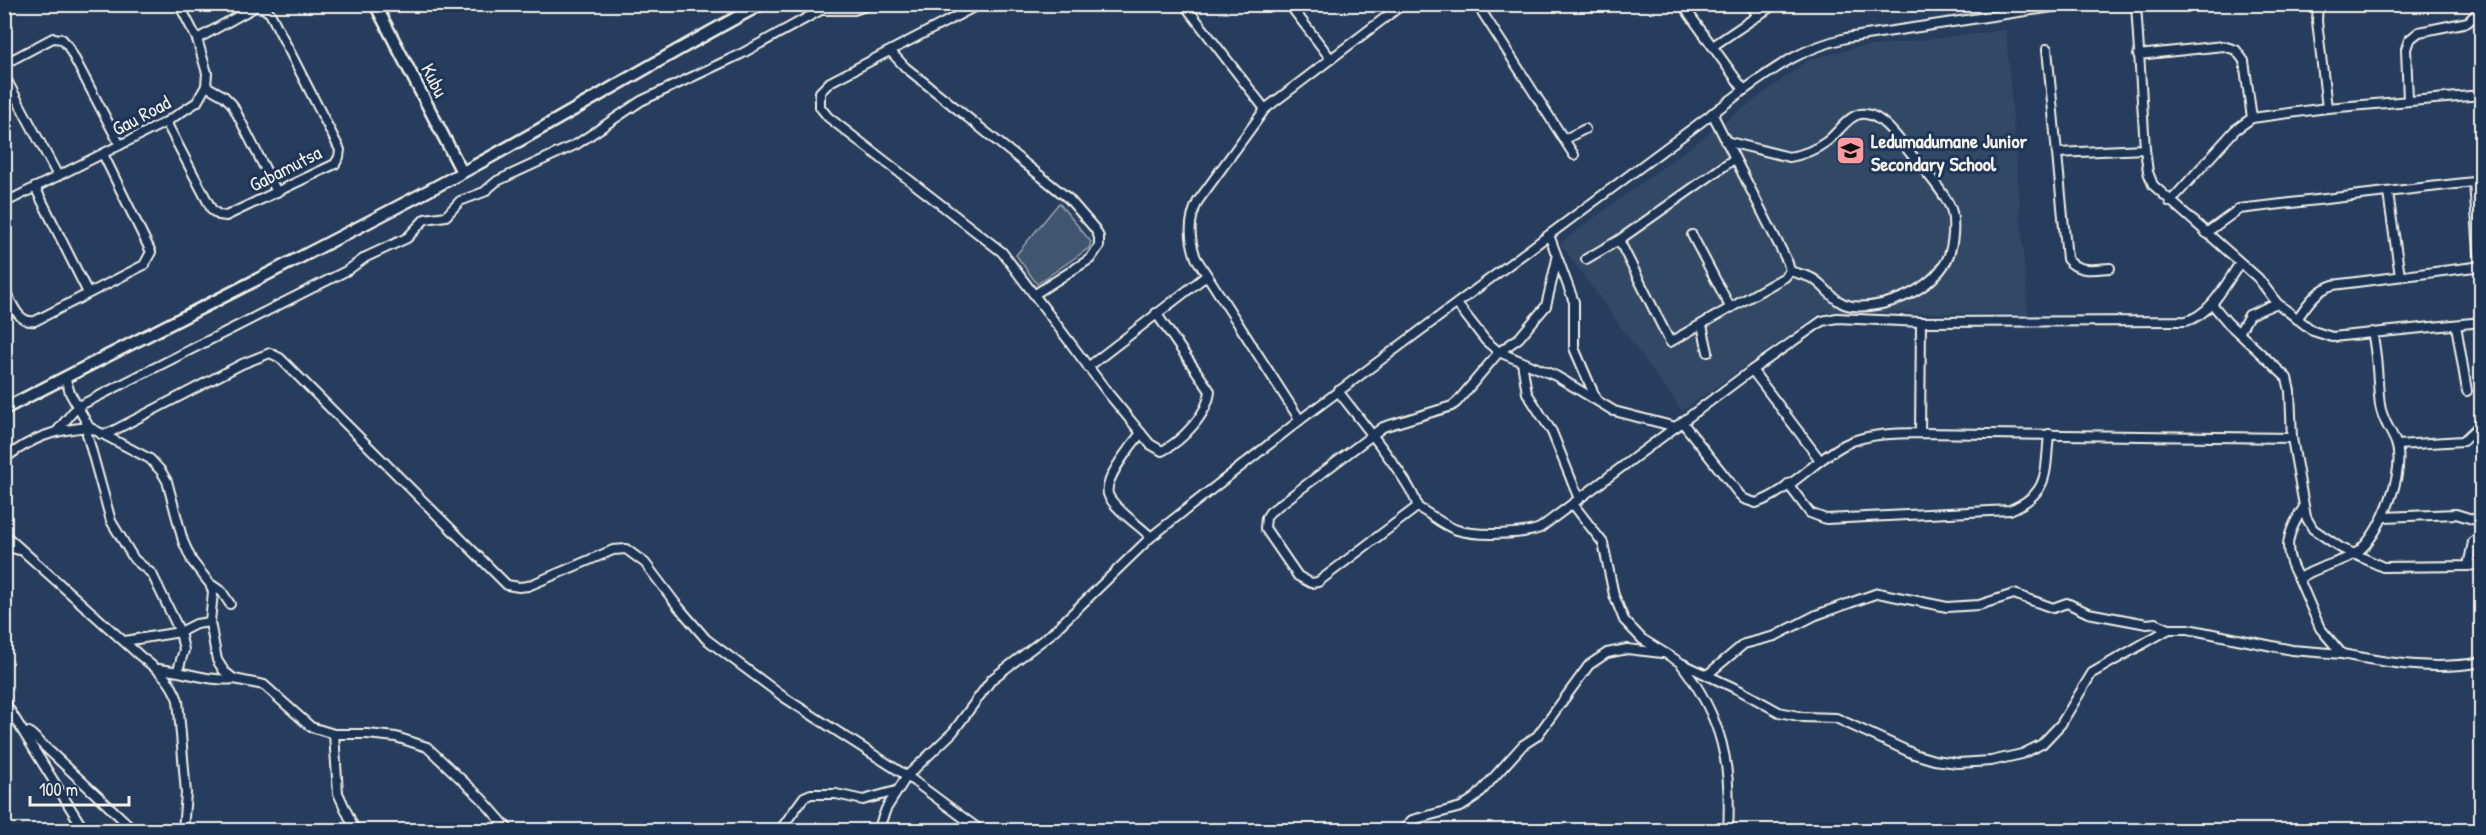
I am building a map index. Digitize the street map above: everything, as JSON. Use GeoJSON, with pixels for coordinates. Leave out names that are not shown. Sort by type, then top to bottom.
{"type":"FeatureCollection","features":[{"type":"Feature","properties":{"kind":"main road","name":"Kubu"},"geometry":{"type":"LineString","coordinates":[[375,4],[462,172]]}},
{"type":"Feature","properties":{"kind":"main road"},"geometry":{"type":"LineString","coordinates":[[4,409],[462,172],[681,46],[762,4]]}},
{"type":"Feature","properties":{"kind":"main road"},"geometry":{"type":"LineString","coordinates":[[451,150],[465,161],[482,161]]}},
{"type":"Feature","properties":{"kind":"street"},"geometry":{"type":"LineString","coordinates":[[179,4],[197,39],[207,73],[206,86],[224,96],[232,104],[277,192]]}},
{"type":"Feature","properties":{"kind":"street"},"geometry":{"type":"LineString","coordinates":[[57,431],[77,407],[348,270],[366,257],[407,238],[425,219],[446,216],[457,203],[484,192],[497,181],[577,144],[641,101],[741,54],[832,4]]}},
{"type":"Feature","properties":{"kind":"street"},"geometry":{"type":"LineString","coordinates":[[823,10],[872,4]]}},
{"type":"Feature","properties":{"kind":"street"},"geometry":{"type":"LineString","coordinates":[[980,4],[830,82],[820,92],[820,107],[828,117],[1002,252],[1141,434],[1155,449],[1165,450],[1200,418],[1209,399],[1208,385],[1156,313]]}},
{"type":"Feature","properties":{"kind":"street"},"geometry":{"type":"LineString","coordinates":[[1184,4],[1265,109]]}},
{"type":"Feature","properties":{"kind":"street"},"geometry":{"type":"LineString","coordinates":[[1289,4],[1331,59]]}},
{"type":"Feature","properties":{"kind":"street"},"geometry":{"type":"LineString","coordinates":[[1683,4],[1744,90]]}},
{"type":"Feature","properties":{"kind":"street"},"geometry":{"type":"LineString","coordinates":[[1750,4],[1758,16]]}},
{"type":"Feature","properties":{"kind":"street"},"geometry":{"type":"LineString","coordinates":[[1713,46],[1775,4]]}},
{"type":"Feature","properties":{"kind":"street"},"geometry":{"type":"LineString","coordinates":[[2136,4],[2145,149],[2148,172],[2153,184],[2258,278],[2277,303],[2313,331],[2332,337],[2481,322]]}},
{"type":"Feature","properties":{"kind":"street"},"geometry":{"type":"LineString","coordinates":[[2318,4],[2317,21],[2327,108]]}},
{"type":"Feature","properties":{"kind":"street"},"geometry":{"type":"LineString","coordinates":[[1300,420],[1196,258],[1190,237],[1192,212],[1235,147],[1265,109],[1401,5]]}},
{"type":"Feature","properties":{"kind":"street"},"geometry":{"type":"LineString","coordinates":[[878,831],[896,791],[907,776],[952,732],[992,679],[1052,633],[1151,537],[1338,391],[1712,113],[1791,57],[1830,42],[2069,5]]}},
{"type":"Feature","properties":{"kind":"street"},"geometry":{"type":"LineString","coordinates":[[1481,6],[1574,155]]}},
{"type":"Feature","properties":{"kind":"street","name":"Gabamutsa"},"geometry":{"type":"LineString","coordinates":[[166,122],[212,210],[219,216],[226,216],[335,164],[339,157],[340,150],[270,13],[263,8],[255,7],[197,39]]}},
{"type":"Feature","properties":{"kind":"street"},"geometry":{"type":"LineString","coordinates":[[2408,100],[2406,49],[2409,40],[2419,32],[2468,22],[2481,8]]}},
{"type":"Feature","properties":{"kind":"street"},"geometry":{"type":"LineString","coordinates":[[4,64],[53,38],[62,39],[68,46],[120,145]]}},
{"type":"Feature","properties":{"kind":"street"},"geometry":{"type":"LineString","coordinates":[[2138,55],[2223,46],[2236,50],[2244,61],[2253,118]]}},
{"type":"Feature","properties":{"kind":"street"},"geometry":{"type":"LineString","coordinates":[[2047,49],[2067,259],[2073,266],[2081,269],[2110,268]]}},
{"type":"Feature","properties":{"kind":"street"},"geometry":{"type":"LineString","coordinates":[[891,52],[905,67],[1069,199],[1095,229],[1099,237],[1097,252],[1090,259],[1035,294]]}},
{"type":"Feature","properties":{"kind":"street"},"geometry":{"type":"LineString","coordinates":[[4,75],[58,176]]}},
{"type":"Feature","properties":{"kind":"street","name":"Gau Road"},"geometry":{"type":"LineString","coordinates":[[4,203],[166,122],[197,102],[206,86]]}},
{"type":"Feature","properties":{"kind":"street"},"geometry":{"type":"LineString","coordinates":[[2170,201],[2235,130],[2253,118],[2327,108],[2481,95]]}},
{"type":"Feature","properties":{"kind":"street"},"geometry":{"type":"LineString","coordinates":[[1712,113],[1790,271]]}},
{"type":"Feature","properties":{"kind":"street"},"geometry":{"type":"LineString","coordinates":[[1725,141],[1789,158],[1827,142],[1852,117],[1868,114],[1879,120],[1899,139],[1933,181],[1951,209],[1951,248],[1946,263],[1924,284],[1888,303],[1870,307],[1839,302],[1818,282],[1790,271]]}},
{"type":"Feature","properties":{"kind":"street"},"geometry":{"type":"LineString","coordinates":[[1565,139],[1585,129]]}},
{"type":"Feature","properties":{"kind":"street"},"geometry":{"type":"LineString","coordinates":[[2057,153],[2145,149]]}},
{"type":"Feature","properties":{"kind":"street"},"geometry":{"type":"LineString","coordinates":[[4,288],[18,315],[30,322],[144,265],[151,252],[103,154]]}},
{"type":"Feature","properties":{"kind":"street"},"geometry":{"type":"LineString","coordinates":[[1586,259],[1619,240],[1734,159]]}},
{"type":"Feature","properties":{"kind":"street"},"geometry":{"type":"LineString","coordinates":[[2206,233],[2239,209],[2477,181],[2481,267],[2324,287],[2297,319]]}},
{"type":"Feature","properties":{"kind":"street"},"geometry":{"type":"LineString","coordinates":[[35,187],[88,293]]}},
{"type":"Feature","properties":{"kind":"street"},"geometry":{"type":"LineString","coordinates":[[2388,193],[2400,276]]}},
{"type":"Feature","properties":{"kind":"street"},"geometry":{"type":"LineString","coordinates":[[1549,235],[1574,302],[1574,348],[1596,400]]}},
{"type":"Feature","properties":{"kind":"street"},"geometry":{"type":"LineString","coordinates":[[1692,235],[1730,307]]}},
{"type":"Feature","properties":{"kind":"street"},"geometry":{"type":"LineString","coordinates":[[1619,240],[1668,340],[1672,341],[1730,307],[1780,282],[1790,271]]}},
{"type":"Feature","properties":{"kind":"street"},"geometry":{"type":"LineString","coordinates":[[1338,391],[1372,436],[1417,500],[1416,507],[1318,582],[1311,583],[1298,576],[1265,528],[1269,512],[1372,436],[1392,423],[1452,406],[1499,352],[1519,338],[1546,306],[1557,259]]}},
{"type":"Feature","properties":{"kind":"street"},"geometry":{"type":"LineString","coordinates":[[1416,507],[1458,530],[1475,534],[1534,530],[1752,370],[1815,325],[1829,319],[1921,322],[2186,321],[2192,320],[2212,304],[2240,263]]}},
{"type":"Feature","properties":{"kind":"street"},"geometry":{"type":"LineString","coordinates":[[1089,367],[1206,276]]}},
{"type":"Feature","properties":{"kind":"street"},"geometry":{"type":"LineString","coordinates":[[2239,333],[2249,315],[2277,303]]}},
{"type":"Feature","properties":{"kind":"street"},"geometry":{"type":"LineString","coordinates":[[1457,304],[1486,341],[1499,352],[1568,382],[1614,411],[1679,424],[1744,499],[1756,503],[1788,484],[1820,460],[1858,439],[1920,433],[2292,438]]}},
{"type":"Feature","properties":{"kind":"street"},"geometry":{"type":"LineString","coordinates":[[2212,304],[2239,333],[2288,378],[2292,438],[2304,507],[2308,522],[2313,529],[2333,544],[2383,567],[2481,564]]}},
{"type":"Feature","properties":{"kind":"street"},"geometry":{"type":"LineString","coordinates":[[1920,433],[1921,322]]}},
{"type":"Feature","properties":{"kind":"street"},"geometry":{"type":"LineString","coordinates":[[1702,325],[1708,352]]}},
{"type":"Feature","properties":{"kind":"street"},"geometry":{"type":"LineString","coordinates":[[2456,325],[2466,391]]}},
{"type":"Feature","properties":{"kind":"street"},"geometry":{"type":"LineString","coordinates":[[2299,579],[2310,571],[2353,554],[2364,546],[2384,516],[2396,472],[2397,445],[2381,411],[2379,372],[2372,332]]}},
{"type":"Feature","properties":{"kind":"street"},"geometry":{"type":"LineString","coordinates":[[101,434],[109,434],[242,364],[270,353],[280,358],[507,585],[528,586],[613,550],[626,549],[645,563],[706,639],[785,698],[907,776],[980,831]]}},
{"type":"Feature","properties":{"kind":"street"},"geometry":{"type":"LineString","coordinates":[[1522,362],[1527,393],[1552,432],[1576,501],[1603,543],[1614,595],[1624,620],[1634,632],[1664,653],[1779,712],[1803,717],[1836,718],[1924,757],[1958,763],[1991,761],[2022,754],[2042,744],[2061,724],[2092,673],[2169,629]]}},
{"type":"Feature","properties":{"kind":"street"},"geometry":{"type":"LineString","coordinates":[[1752,370],[1820,460]]}},
{"type":"Feature","properties":{"kind":"street"},"geometry":{"type":"LineString","coordinates":[[65,377],[77,407],[89,427],[150,459],[161,471],[167,482],[187,551],[213,592],[210,622],[217,660],[224,671],[234,679]]}},
{"type":"Feature","properties":{"kind":"street"},"geometry":{"type":"LineString","coordinates":[[2397,445],[2463,441],[2481,423]]}},
{"type":"Feature","properties":{"kind":"street"},"geometry":{"type":"LineString","coordinates":[[4,459],[39,437],[57,431],[89,427]]}},
{"type":"Feature","properties":{"kind":"street"},"geometry":{"type":"LineString","coordinates":[[89,427],[87,434],[111,521],[134,560],[152,574],[180,632],[184,650],[178,670]]}},
{"type":"Feature","properties":{"kind":"street"},"geometry":{"type":"LineString","coordinates":[[1141,434],[1118,465],[1108,489],[1108,496],[1151,537]]}},
{"type":"Feature","properties":{"kind":"street"},"geometry":{"type":"LineString","coordinates":[[1788,484],[1810,513],[1826,519],[2010,510],[2028,501],[2040,490],[2045,474],[2049,434]]}},
{"type":"Feature","properties":{"kind":"street"},"geometry":{"type":"LineString","coordinates":[[2304,507],[2288,533],[2290,562],[2320,628],[2342,654]]}},
{"type":"Feature","properties":{"kind":"street"},"geometry":{"type":"LineString","coordinates":[[2384,516],[2456,514],[2481,522]]}},
{"type":"Feature","properties":{"kind":"street"},"geometry":{"type":"LineString","coordinates":[[4,534],[20,551],[139,655],[159,669],[174,690],[177,700],[186,793],[183,831]]}},
{"type":"Feature","properties":{"kind":"street"},"geometry":{"type":"LineString","coordinates":[[2468,566],[2472,542],[2481,535]]}},
{"type":"Feature","properties":{"kind":"street"},"geometry":{"type":"LineString","coordinates":[[4,546],[20,551]]}},
{"type":"Feature","properties":{"kind":"street"},"geometry":{"type":"LineString","coordinates":[[210,584],[222,592],[230,604]]}},
{"type":"Feature","properties":{"kind":"street"},"geometry":{"type":"LineString","coordinates":[[1707,675],[1743,644],[1775,636],[1816,615],[1878,593],[1947,607],[1978,605],[2014,594],[2053,608],[2067,603],[2088,613],[2147,624],[2155,623],[2169,629],[2188,628],[2292,650],[2342,654],[2431,667],[2451,667],[2481,662]]}},
{"type":"Feature","properties":{"kind":"street"},"geometry":{"type":"LineString","coordinates":[[125,641],[180,632],[196,624],[210,622]]}},
{"type":"Feature","properties":{"kind":"street"},"geometry":{"type":"LineString","coordinates":[[1403,831],[1412,820],[1461,807],[1476,796],[1523,746],[1537,736],[1589,665],[1607,653],[1627,650],[1664,653]]}},
{"type":"Feature","properties":{"kind":"street"},"geometry":{"type":"LineString","coordinates":[[1681,663],[1703,699],[1724,744],[1730,799],[1728,831]]}},
{"type":"Feature","properties":{"kind":"street"},"geometry":{"type":"LineString","coordinates":[[159,669],[178,670],[210,679],[234,679],[264,685],[311,727],[333,734],[396,736],[427,747],[482,798],[509,831]]}},
{"type":"Feature","properties":{"kind":"street"},"geometry":{"type":"LineString","coordinates":[[4,701],[23,728],[84,831]]}},
{"type":"Feature","properties":{"kind":"street"},"geometry":{"type":"LineString","coordinates":[[23,728],[134,831]]}},
{"type":"Feature","properties":{"kind":"street"},"geometry":{"type":"LineString","coordinates":[[333,734],[338,793],[356,831]]}},
{"type":"Feature","properties":{"kind":"street"},"geometry":{"type":"LineString","coordinates":[[780,831],[804,797],[811,794],[836,794],[863,800],[896,791]]}},
{"type":"Feature","properties":{"kind":"shaded area","name":"Ledumadumane Junior Secondary School"},"geometry":{"type":"Polygon","coordinates":[[[2006,30],[2028,314],[1822,312],[1682,411],[1560,243],[1810,59],[1855,48],[2006,30]]]}},
{"type":"Feature","properties":{"kind":"shaded area"},"geometry":{"type":"Polygon","coordinates":[[[1059,203],[1091,242],[1089,248],[1037,284],[1016,255],[1059,203]]]}},
{"type":"Feature","properties":{"kind":"place","name":"Ledumadumane Junior Secondary School"},"geometry":{"type":"Point","coordinates":[1850,151]}}]}
